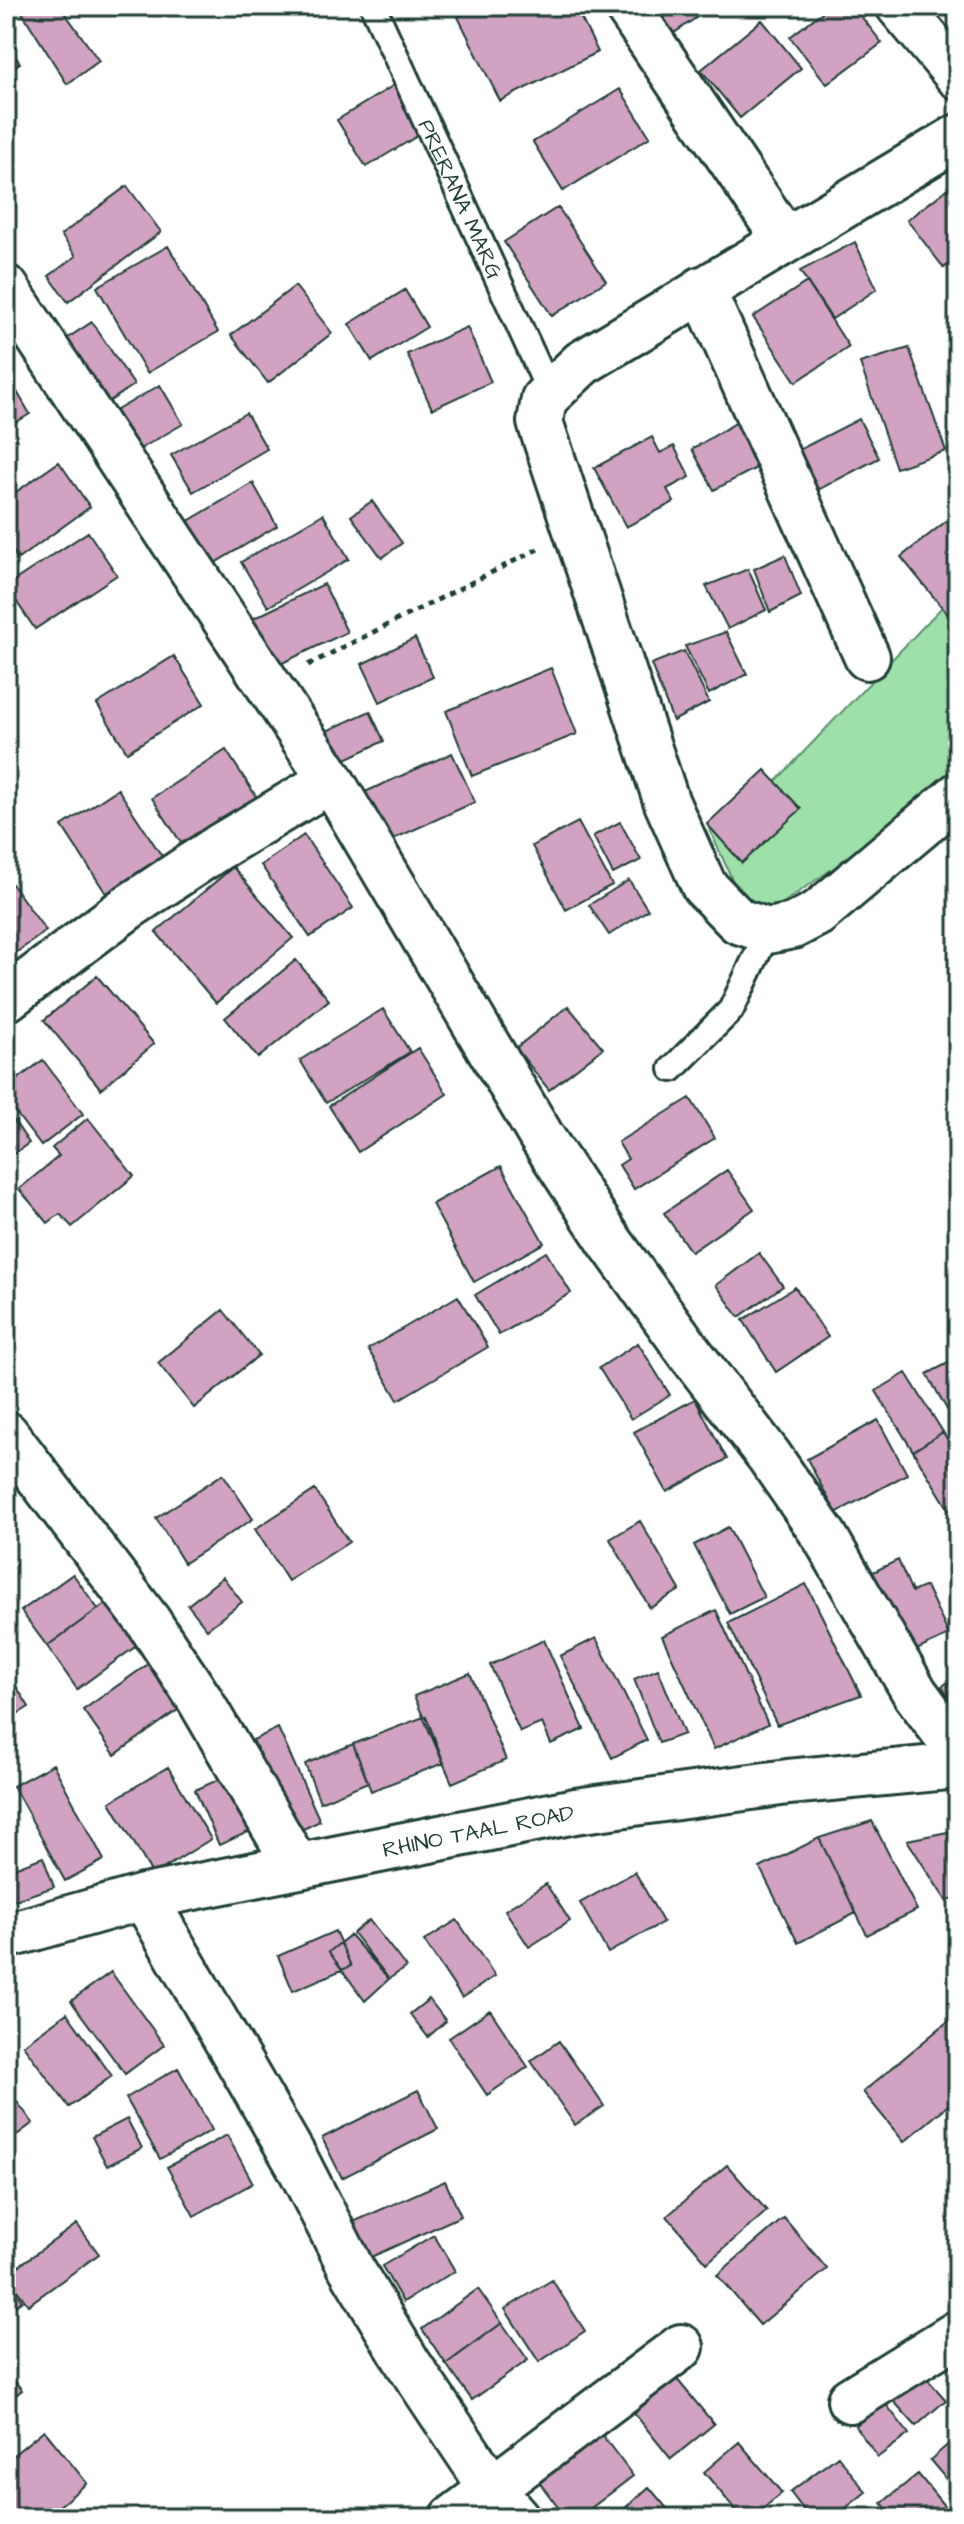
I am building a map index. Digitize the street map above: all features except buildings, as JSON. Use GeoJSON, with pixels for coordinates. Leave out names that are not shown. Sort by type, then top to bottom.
{"type":"FeatureCollection","features":[{"type":"Feature","properties":{"kind":"street"},"geometry":{"type":"LineString","coordinates":[[627,6],[785,240]]}},
{"type":"Feature","properties":{"kind":"street"},"geometry":{"type":"LineString","coordinates":[[899,6],[958,76]]}},
{"type":"Feature","properties":{"kind":"street"},"geometry":{"type":"LineString","coordinates":[[958,137],[582,363],[544,399],[540,422],[667,803],[704,886],[738,921],[768,931],[793,926],[818,913],[958,795]]}},
{"type":"Feature","properties":{"kind":"street"},"geometry":{"type":"LineString","coordinates":[[6,288],[331,780],[541,1136],[620,1255],[825,1537],[915,1693],[958,1751]]}},
{"type":"Feature","properties":{"kind":"street"},"geometry":{"type":"LineString","coordinates":[[702,289],[867,657]]}},
{"type":"Feature","properties":{"kind":"street"},"geometry":{"type":"LineString","coordinates":[[6,999],[127,908],[219,847],[331,780]]}},
{"type":"Feature","properties":{"kind":"street"},"geometry":{"type":"LineString","coordinates":[[6,1434],[148,1621],[200,1700],[296,1865]]}},
{"type":"Feature","properties":{"kind":"street","name":"RHINO TAAL ROAD"},"geometry":{"type":"LineString","coordinates":[[6,1936],[144,1897],[575,1811],[788,1782],[958,1766]]}},
{"type":"Feature","properties":{"kind":"street"},"geometry":{"type":"LineString","coordinates":[[144,1897],[298,2164],[351,2268],[408,2363],[504,2504]]}},
{"type":"Feature","properties":{"kind":"street"},"geometry":{"type":"LineString","coordinates":[[850,2400],[958,2333]]}},
{"type":"Feature","properties":{"kind":"street"},"geometry":{"type":"LineString","coordinates":[[453,2518],[504,2504],[681,2347]]}},
{"type":"Feature","properties":{"kind":"lane","name":"PRERANA MARG"},"geometry":{"type":"LineString","coordinates":[[373,6],[550,393]]}},
{"type":"Feature","properties":{"kind":"lane"},"geometry":{"type":"LineString","coordinates":[[672,1069],[731,1010],[768,931]]}},
{"type":"Feature","properties":{"kind":"path"},"geometry":{"type":"LineString","coordinates":[[269,685],[575,531]]}},
{"type":"Feature","properties":{"kind":"green space"},"geometry":{"type":"Polygon","coordinates":[[[942,607],[958,627],[958,771],[832,869],[780,905],[765,907],[752,902],[737,890],[707,824],[742,862],[775,782],[942,607]]]}}]}
